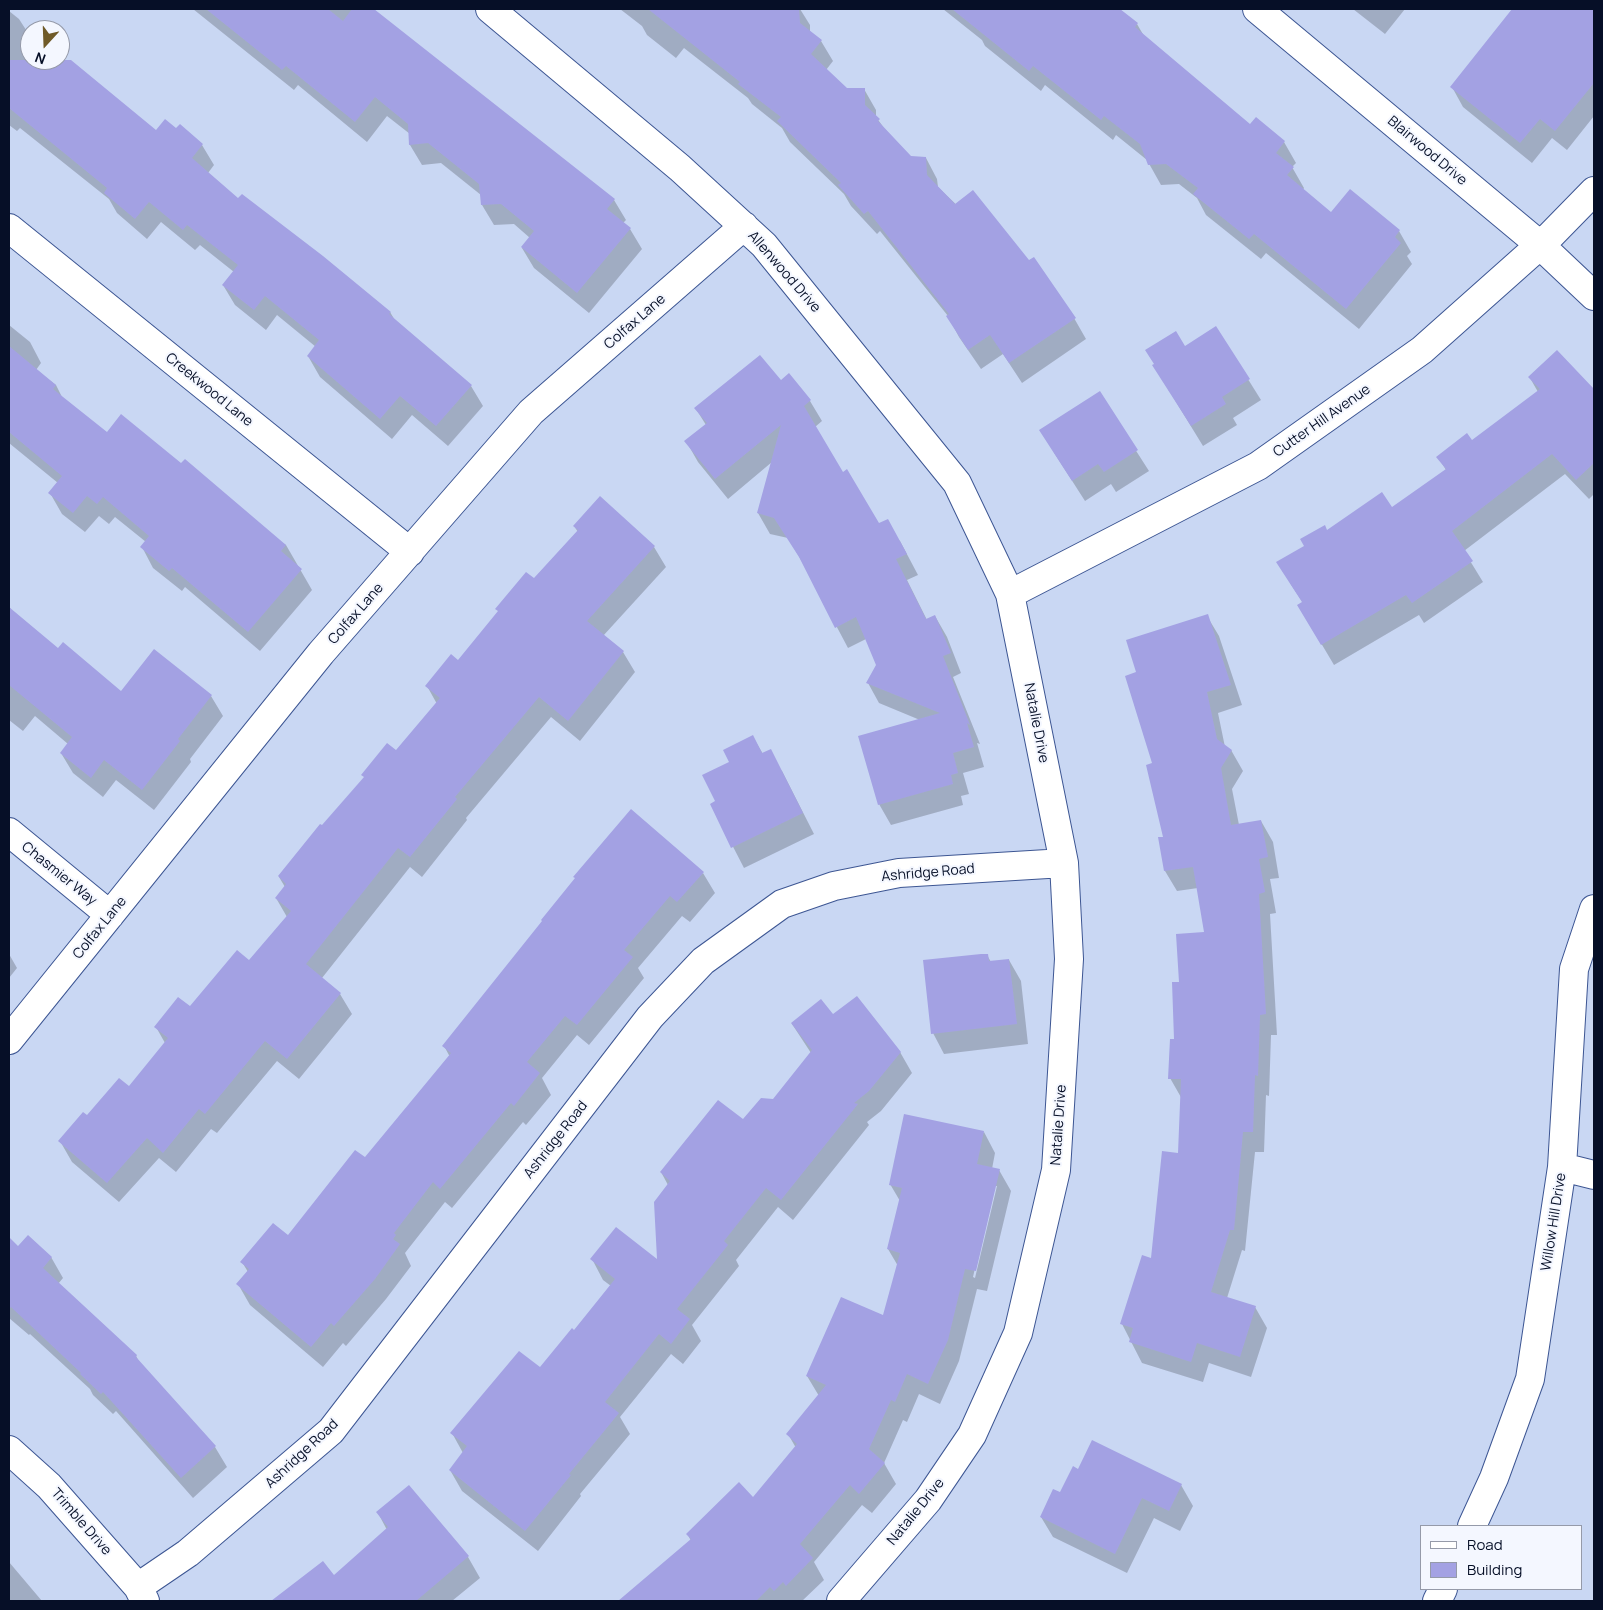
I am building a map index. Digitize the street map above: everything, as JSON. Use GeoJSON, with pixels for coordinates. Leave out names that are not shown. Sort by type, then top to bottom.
{"type":"FeatureCollection","features":[{"type":"Feature","properties":{"kind":"street","name":"Allenwood Drive"},"geometry":{"type":"LineString","coordinates":[[490,9],[680,168],[764,245],[957,483],[1010,594]]}},
{"type":"Feature","properties":{"kind":"street","name":"Blairwood Drive"},"geometry":{"type":"LineString","coordinates":[[1257,9],[1540,246],[1594,296]]}},
{"type":"Feature","properties":{"kind":"street","name":"Cutter Hill Avenue"},"geometry":{"type":"LineString","coordinates":[[1010,594],[1258,466],[1422,350],[1540,246],[1594,190]]}},
{"type":"Feature","properties":{"kind":"street","name":"Colfax Lane"},"geometry":{"type":"LineString","coordinates":[[9,1040],[321,653],[531,412],[744,226]]}},
{"type":"Feature","properties":{"kind":"street","name":"Creekwood Lane"},"geometry":{"type":"LineString","coordinates":[[9,228],[410,552]]}},
{"type":"Feature","properties":{"kind":"street","name":"Natalie Drive"},"geometry":{"type":"LineString","coordinates":[[841,1601],[928,1500],[972,1435],[1018,1333],[1056,1170],[1069,959],[1064,863],[1010,594]]}},
{"type":"Feature","properties":{"kind":"street","name":"Chasmier Way"},"geometry":{"type":"LineString","coordinates":[[9,832],[110,915]]}},
{"type":"Feature","properties":{"kind":"street","name":"Ashridge Road"},"geometry":{"type":"LineString","coordinates":[[141,1594],[331,1431],[650,1017],[704,961],[782,904],[834,886],[899,873],[1064,863]]}},
{"type":"Feature","properties":{"kind":"street","name":"Willow Hill Drive"},"geometry":{"type":"LineString","coordinates":[[1472,1525],[1494,1478],[1530,1380],[1562,1167],[1574,969],[1594,909]]}},
{"type":"Feature","properties":{"kind":"street"},"geometry":{"type":"LineString","coordinates":[[1562,1167],[1594,1175]]}},
{"type":"Feature","properties":{"kind":"street","name":"Trimble Drive"},"geometry":{"type":"LineString","coordinates":[[9,1450],[49,1486],[141,1594]]}},
{"type":"Feature","properties":{"kind":"building"},"geometry":{"type":"Polygon","coordinates":[[[206,9],[328,9],[343,21],[352,9],[374,9],[615,199],[607,209],[631,228],[577,293],[521,247],[534,231],[501,204],[481,205],[479,184],[428,143],[409,145],[408,124],[375,97],[355,122],[286,66],[282,70],[206,9]]]}},
{"type":"Feature","properties":{"kind":"building"},"geometry":{"type":"Polygon","coordinates":[[[648,9],[799,9],[800,23],[822,40],[811,54],[847,88],[865,88],[865,105],[880,119],[878,121],[911,156],[926,157],[927,175],[955,204],[973,190],[1029,260],[1034,257],[1076,318],[1009,363],[990,335],[968,350],[946,316],[949,314],[868,211],[864,214],[838,185],[841,183],[777,121],[781,117],[648,9]]]}},
{"type":"Feature","properties":{"kind":"building"},"geometry":{"type":"Polygon","coordinates":[[[952,9],[1120,9],[1138,23],[1135,27],[1250,124],[1256,117],[1285,141],[1276,153],[1294,167],[1287,175],[1331,212],[1350,189],[1400,230],[1395,237],[1401,243],[1346,309],[1254,234],[1249,239],[1193,194],[1198,188],[1166,164],[1148,165],[1140,144],[1104,116],[1101,120],[1033,66],[1029,71],[952,9]]]}},
{"type":"Feature","properties":{"kind":"building"},"geometry":{"type":"Polygon","coordinates":[[[1512,9],[1594,9],[1594,83],[1555,131],[1540,119],[1520,143],[1450,87],[1512,9]]]}},
{"type":"Feature","properties":{"kind":"building"},"geometry":{"type":"Polygon","coordinates":[[[9,60],[20,60],[20,70],[70,70],[71,60],[156,130],[165,119],[176,128],[180,124],[203,144],[192,158],[238,198],[242,194],[323,256],[391,312],[389,314],[472,385],[436,426],[400,396],[380,419],[307,356],[319,340],[265,296],[254,310],[222,285],[238,265],[187,225],[183,230],[149,202],[135,219],[104,193],[107,188],[9,108],[9,60]]]}},
{"type":"Feature","properties":{"kind":"building"},"geometry":{"type":"Polygon","coordinates":[[[1216,326],[1250,379],[1222,397],[1226,404],[1191,426],[1152,365],[1154,364],[1145,350],[1176,331],[1185,346],[1216,326]]]}},
{"type":"Feature","properties":{"kind":"building"},"geometry":{"type":"Polygon","coordinates":[[[9,346],[56,385],[53,389],[107,432],[121,414],[181,463],[185,459],[286,545],[281,551],[302,569],[248,632],[172,568],[169,571],[140,547],[149,536],[103,497],[97,504],[87,496],[73,513],[48,493],[62,476],[9,432],[9,346]]]}},
{"type":"Feature","properties":{"kind":"building"},"geometry":{"type":"Polygon","coordinates":[[[1557,350],[1594,389],[1594,463],[1576,480],[1552,454],[1452,531],[1473,561],[1412,603],[1406,595],[1321,645],[1297,605],[1302,602],[1276,562],[1304,546],[1300,539],[1325,525],[1327,530],[1382,492],[1392,507],[1446,469],[1436,457],[1467,433],[1472,440],[1540,389],[1528,377],[1557,350]]]}},
{"type":"Feature","properties":{"kind":"building"},"geometry":{"type":"Polygon","coordinates":[[[760,355],[781,380],[789,373],[811,400],[804,406],[843,472],[847,469],[879,523],[888,519],[907,554],[896,559],[926,619],[935,615],[951,653],[943,656],[970,725],[967,723],[974,747],[953,753],[958,773],[951,775],[953,784],[878,805],[858,736],[940,713],[866,683],[876,665],[856,617],[835,628],[799,557],[774,518],[757,513],[781,425],[715,479],[684,441],[707,423],[694,408],[760,355]]]}},
{"type":"Feature","properties":{"kind":"building"},"geometry":{"type":"Polygon","coordinates":[[[1100,391],[1138,450],[1104,472],[1098,464],[1072,481],[1039,430],[1100,391]]]}},
{"type":"Feature","properties":{"kind":"building"},"geometry":{"type":"Polygon","coordinates":[[[600,496],[655,546],[587,621],[624,651],[568,721],[539,697],[455,797],[457,799],[410,857],[398,848],[306,964],[341,993],[287,1059],[265,1041],[205,1114],[199,1109],[163,1153],[147,1138],[107,1183],[58,1141],[83,1112],[87,1115],[119,1078],[129,1086],[168,1038],[154,1027],[178,997],[190,1006],[237,950],[249,960],[291,911],[275,898],[286,884],[278,876],[320,824],[322,825],[364,777],[361,775],[387,743],[396,750],[440,698],[425,686],[451,654],[458,660],[498,611],[495,609],[526,572],[534,578],[578,530],[573,526],[600,496]]]}},
{"type":"Feature","properties":{"kind":"building"},"geometry":{"type":"Polygon","coordinates":[[[9,607],[58,648],[63,642],[121,691],[154,649],[212,695],[178,739],[180,741],[142,790],[104,760],[91,778],[60,753],[72,737],[9,685],[9,607]]]}},
{"type":"Feature","properties":{"kind":"building"},"geometry":{"type":"Polygon","coordinates":[[[1208,614],[1231,685],[1207,692],[1217,739],[1232,750],[1221,768],[1231,825],[1261,820],[1268,857],[1259,859],[1265,892],[1259,894],[1266,1014],[1260,1015],[1258,1076],[1255,1075],[1253,1132],[1243,1132],[1234,1230],[1230,1230],[1211,1292],[1256,1306],[1240,1357],[1197,1343],[1191,1362],[1129,1342],[1133,1328],[1120,1324],[1142,1255],[1151,1258],[1162,1151],[1178,1153],[1181,1079],[1168,1079],[1170,1039],[1174,1039],[1172,982],[1179,982],[1176,934],[1204,932],[1193,867],[1164,871],[1158,837],[1163,837],[1146,765],[1152,763],[1125,676],[1136,672],[1126,640],[1208,614]]]}},
{"type":"Feature","properties":{"kind":"building"},"geometry":{"type":"Polygon","coordinates":[[[753,735],[762,753],[771,749],[803,813],[731,848],[710,804],[715,801],[702,775],[729,762],[723,750],[753,735]]]}},
{"type":"Feature","properties":{"kind":"building"},"geometry":{"type":"Polygon","coordinates":[[[631,809],[704,872],[677,902],[670,896],[624,950],[633,957],[577,1025],[565,1016],[527,1062],[540,1073],[514,1106],[511,1103],[440,1189],[433,1182],[394,1233],[396,1235],[393,1239],[400,1244],[375,1279],[334,1326],[331,1323],[311,1347],[236,1284],[249,1269],[240,1262],[273,1223],[288,1235],[355,1150],[365,1157],[451,1053],[442,1046],[542,921],[575,878],[573,877],[631,809]]]}},
{"type":"Feature","properties":{"kind":"building"},"geometry":{"type":"Polygon","coordinates":[[[988,954],[989,961],[1009,959],[1017,1024],[931,1034],[923,960],[988,954]]]}},
{"type":"Feature","properties":{"kind":"building"},"geometry":{"type":"Polygon","coordinates":[[[857,996],[901,1052],[869,1091],[854,1103],[858,1104],[781,1200],[766,1188],[724,1241],[728,1245],[677,1309],[690,1319],[671,1344],[659,1334],[605,1402],[619,1413],[525,1531],[449,1470],[467,1446],[450,1433],[519,1351],[540,1367],[572,1328],[574,1330],[615,1279],[590,1259],[616,1227],[657,1259],[654,1202],[670,1181],[660,1172],[718,1100],[743,1119],[761,1098],[773,1099],[812,1050],[791,1023],[821,999],[833,1014],[857,996]]]}},
{"type":"Feature","properties":{"kind":"building"},"geometry":{"type":"Polygon","coordinates":[[[904,1114],[984,1131],[977,1164],[1000,1169],[976,1271],[965,1269],[948,1340],[928,1384],[907,1374],[895,1402],[891,1400],[869,1449],[885,1463],[859,1494],[850,1485],[800,1544],[813,1558],[786,1586],[783,1582],[774,1591],[770,1587],[756,1601],[618,1601],[691,1539],[686,1534],[739,1482],[753,1497],[797,1444],[786,1434],[826,1385],[806,1376],[841,1297],[883,1315],[900,1253],[887,1249],[902,1188],[889,1185],[904,1114]]]}},
{"type":"Feature","properties":{"kind":"building"},"geometry":{"type":"Polygon","coordinates":[[[28,1235],[52,1257],[43,1268],[137,1355],[136,1357],[216,1446],[181,1478],[103,1392],[101,1394],[11,1307],[9,1309],[9,1237],[18,1246],[28,1235]]]}},
{"type":"Feature","properties":{"kind":"building"},"geometry":{"type":"Polygon","coordinates":[[[1092,1440],[1182,1484],[1169,1511],[1142,1498],[1115,1554],[1040,1517],[1053,1489],[1060,1492],[1073,1466],[1078,1469],[1092,1440]]]}},
{"type":"Feature","properties":{"kind":"building"},"geometry":{"type":"Polygon","coordinates":[[[409,1485],[469,1556],[416,1601],[271,1601],[323,1561],[334,1575],[388,1527],[376,1512],[409,1485]]]}}]}
